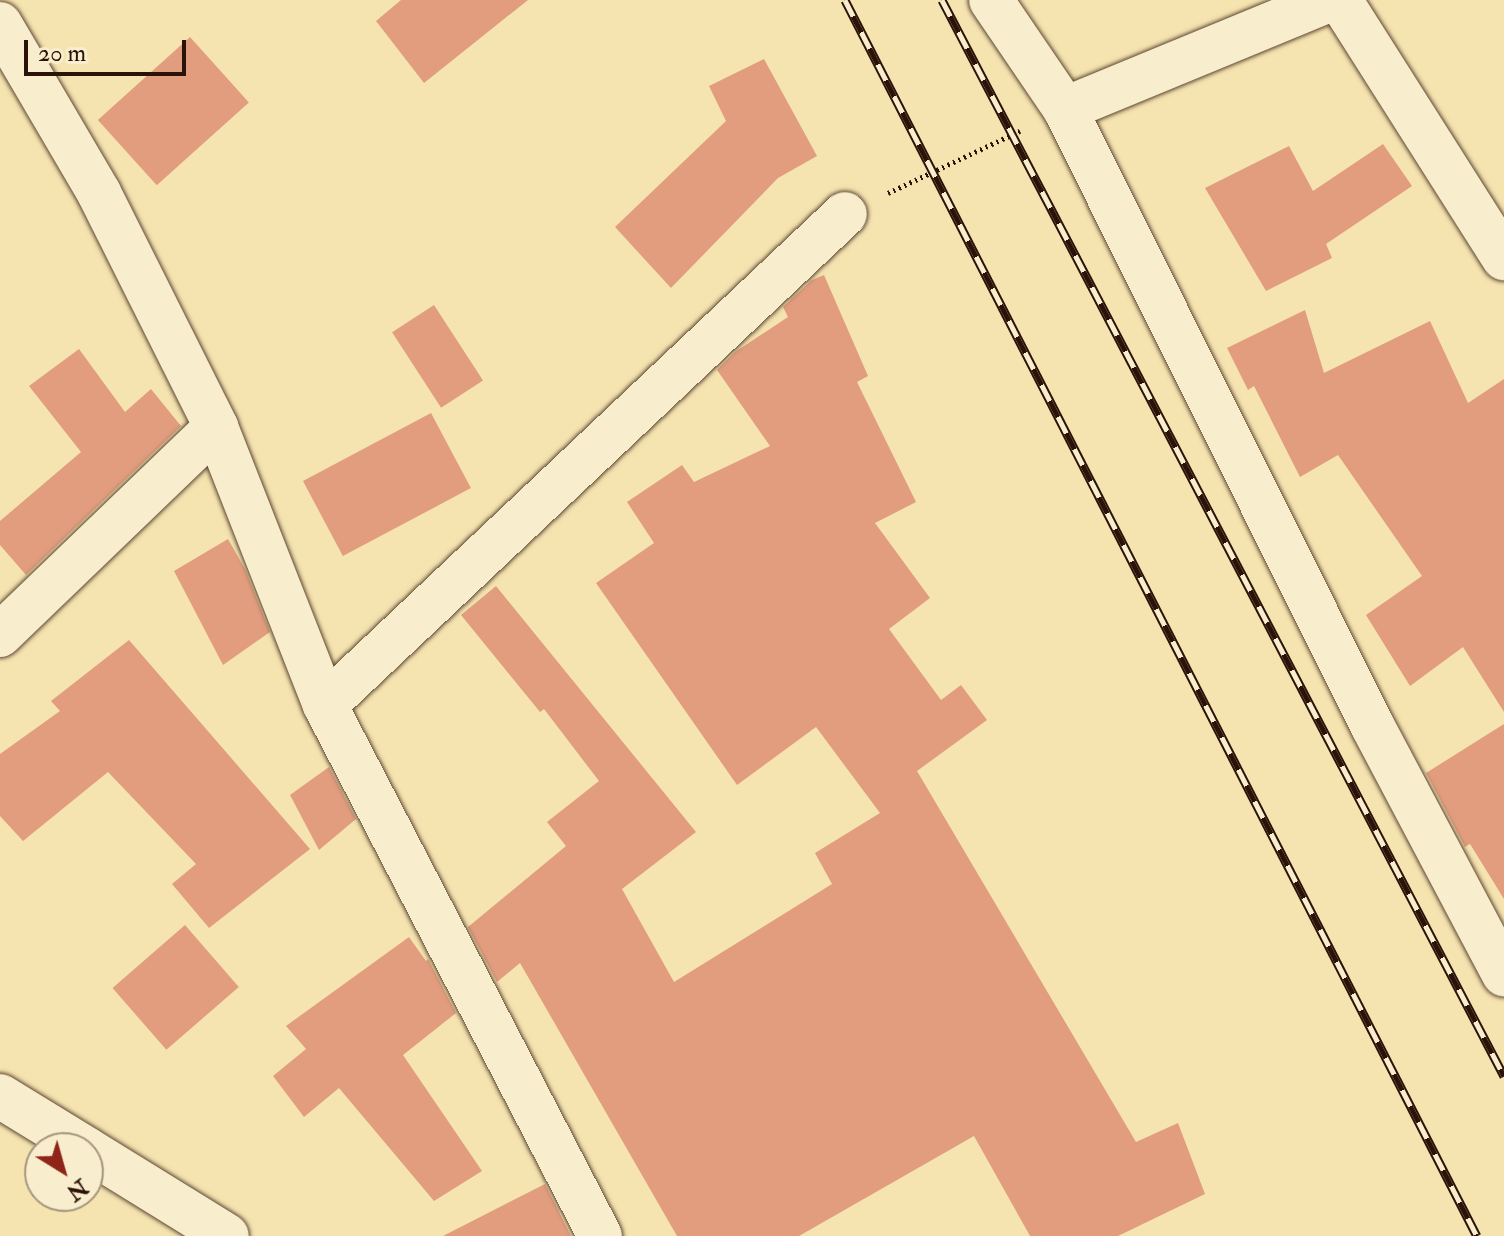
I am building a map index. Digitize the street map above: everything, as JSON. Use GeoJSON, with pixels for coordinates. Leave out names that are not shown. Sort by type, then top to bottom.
{"type":"FeatureCollection","features":[{"type":"Feature","properties":{"kind":"street"},"geometry":{"type":"LineString","coordinates":[[991,0],[1065,109],[1373,727],[1504,974]]}},
{"type":"Feature","properties":{"kind":"street"},"geometry":{"type":"LineString","coordinates":[[1065,109],[1330,0]]}},
{"type":"Feature","properties":{"kind":"street"},"geometry":{"type":"LineString","coordinates":[[1340,0],[1504,258]]}},
{"type":"Feature","properties":{"kind":"street"},"geometry":{"type":"LineString","coordinates":[[0,24],[99,193],[216,427],[325,705],[600,1236]]}},
{"type":"Feature","properties":{"kind":"street"},"geometry":{"type":"LineString","coordinates":[[325,705],[845,214]]}},
{"type":"Feature","properties":{"kind":"street"},"geometry":{"type":"LineString","coordinates":[[0,635],[216,427]]}},
{"type":"Feature","properties":{"kind":"street"},"geometry":{"type":"LineString","coordinates":[[0,1096],[58,1132]]}},
{"type":"Feature","properties":{"kind":"street"},"geometry":{"type":"LineString","coordinates":[[104,1160],[227,1236]]}},
{"type":"Feature","properties":{"kind":"path"},"geometry":{"type":"LineString","coordinates":[[845,214],[1065,109]]}},
{"type":"Feature","properties":{"kind":"building"},"geometry":{"type":"Polygon","coordinates":[[[401,0],[528,0],[424,83],[376,21],[401,0]]]}},
{"type":"Feature","properties":{"kind":"building"},"geometry":{"type":"Polygon","coordinates":[[[190,37],[249,102],[157,185],[98,120],[190,37]]]}},
{"type":"Feature","properties":{"kind":"building"},"geometry":{"type":"Polygon","coordinates":[[[764,59],[817,156],[778,178],[671,288],[615,227],[726,121],[709,86],[764,59]]]}},
{"type":"Feature","properties":{"kind":"building"},"geometry":{"type":"Polygon","coordinates":[[[1383,144],[1412,186],[1326,244],[1332,258],[1266,291],[1205,188],[1289,146],[1313,191],[1383,144]]]}},
{"type":"Feature","properties":{"kind":"building"},"geometry":{"type":"Polygon","coordinates":[[[824,275],[868,376],[857,382],[916,502],[875,523],[930,598],[889,629],[941,700],[961,685],[987,720],[917,771],[1136,1142],[1178,1123],[1205,1194],[1118,1236],[1030,1236],[974,1136],[799,1236],[677,1236],[520,963],[497,982],[468,927],[566,846],[547,822],[599,781],[544,709],[540,712],[461,615],[496,586],[696,832],[622,889],[674,982],[832,884],[815,853],[880,813],[816,727],[737,785],[596,583],[654,543],[627,502],[682,465],[694,482],[770,446],[717,370],[735,352],[788,317],[783,307],[812,280],[824,275]]]}},
{"type":"Feature","properties":{"kind":"building"},"geometry":{"type":"Polygon","coordinates":[[[434,305],[483,380],[441,408],[392,332],[434,305]]]}},
{"type":"Feature","properties":{"kind":"building"},"geometry":{"type":"Polygon","coordinates":[[[1305,310],[1324,373],[1430,321],[1468,403],[1504,379],[1504,712],[1463,647],[1410,686],[1366,615],[1422,576],[1338,455],[1300,477],[1254,386],[1248,390],[1227,348],[1305,310]]]}},
{"type":"Feature","properties":{"kind":"building"},"geometry":{"type":"Polygon","coordinates":[[[79,349],[125,412],[151,389],[181,426],[26,575],[0,545],[0,521],[81,452],[29,386],[79,349]]]}},
{"type":"Feature","properties":{"kind":"building"},"geometry":{"type":"Polygon","coordinates":[[[431,413],[471,488],[343,556],[303,481],[431,413]]]}},
{"type":"Feature","properties":{"kind":"building"},"geometry":{"type":"Polygon","coordinates":[[[228,539],[245,569],[270,632],[223,665],[174,571],[228,539]]]}},
{"type":"Feature","properties":{"kind":"building"},"geometry":{"type":"Polygon","coordinates":[[[129,640],[310,849],[209,928],[172,884],[196,864],[108,772],[23,841],[0,816],[0,754],[60,711],[51,701],[129,640]]]}},
{"type":"Feature","properties":{"kind":"building"},"geometry":{"type":"Polygon","coordinates":[[[1504,724],[1504,899],[1470,844],[1465,847],[1426,773],[1504,724]]]}},
{"type":"Feature","properties":{"kind":"building"},"geometry":{"type":"Polygon","coordinates":[[[329,767],[356,819],[319,850],[290,795],[329,767]]]}},
{"type":"Feature","properties":{"kind":"building"},"geometry":{"type":"Polygon","coordinates":[[[185,925],[239,987],[166,1050],[113,988],[185,925]]]}},
{"type":"Feature","properties":{"kind":"building"},"geometry":{"type":"Polygon","coordinates":[[[409,937],[426,961],[428,959],[456,1013],[403,1055],[482,1171],[434,1201],[339,1088],[304,1117],[273,1076],[306,1049],[286,1026],[409,937]]]}},
{"type":"Feature","properties":{"kind":"building"},"geometry":{"type":"Polygon","coordinates":[[[545,1184],[571,1236],[443,1236],[545,1184]]]}},
{"type":"Feature","properties":{"kind":"railway"},"geometry":{"type":"LineString","coordinates":[[845,0],[1477,1236]]}},
{"type":"Feature","properties":{"kind":"railway"},"geometry":{"type":"LineString","coordinates":[[942,0],[1504,1076]]}}]}
